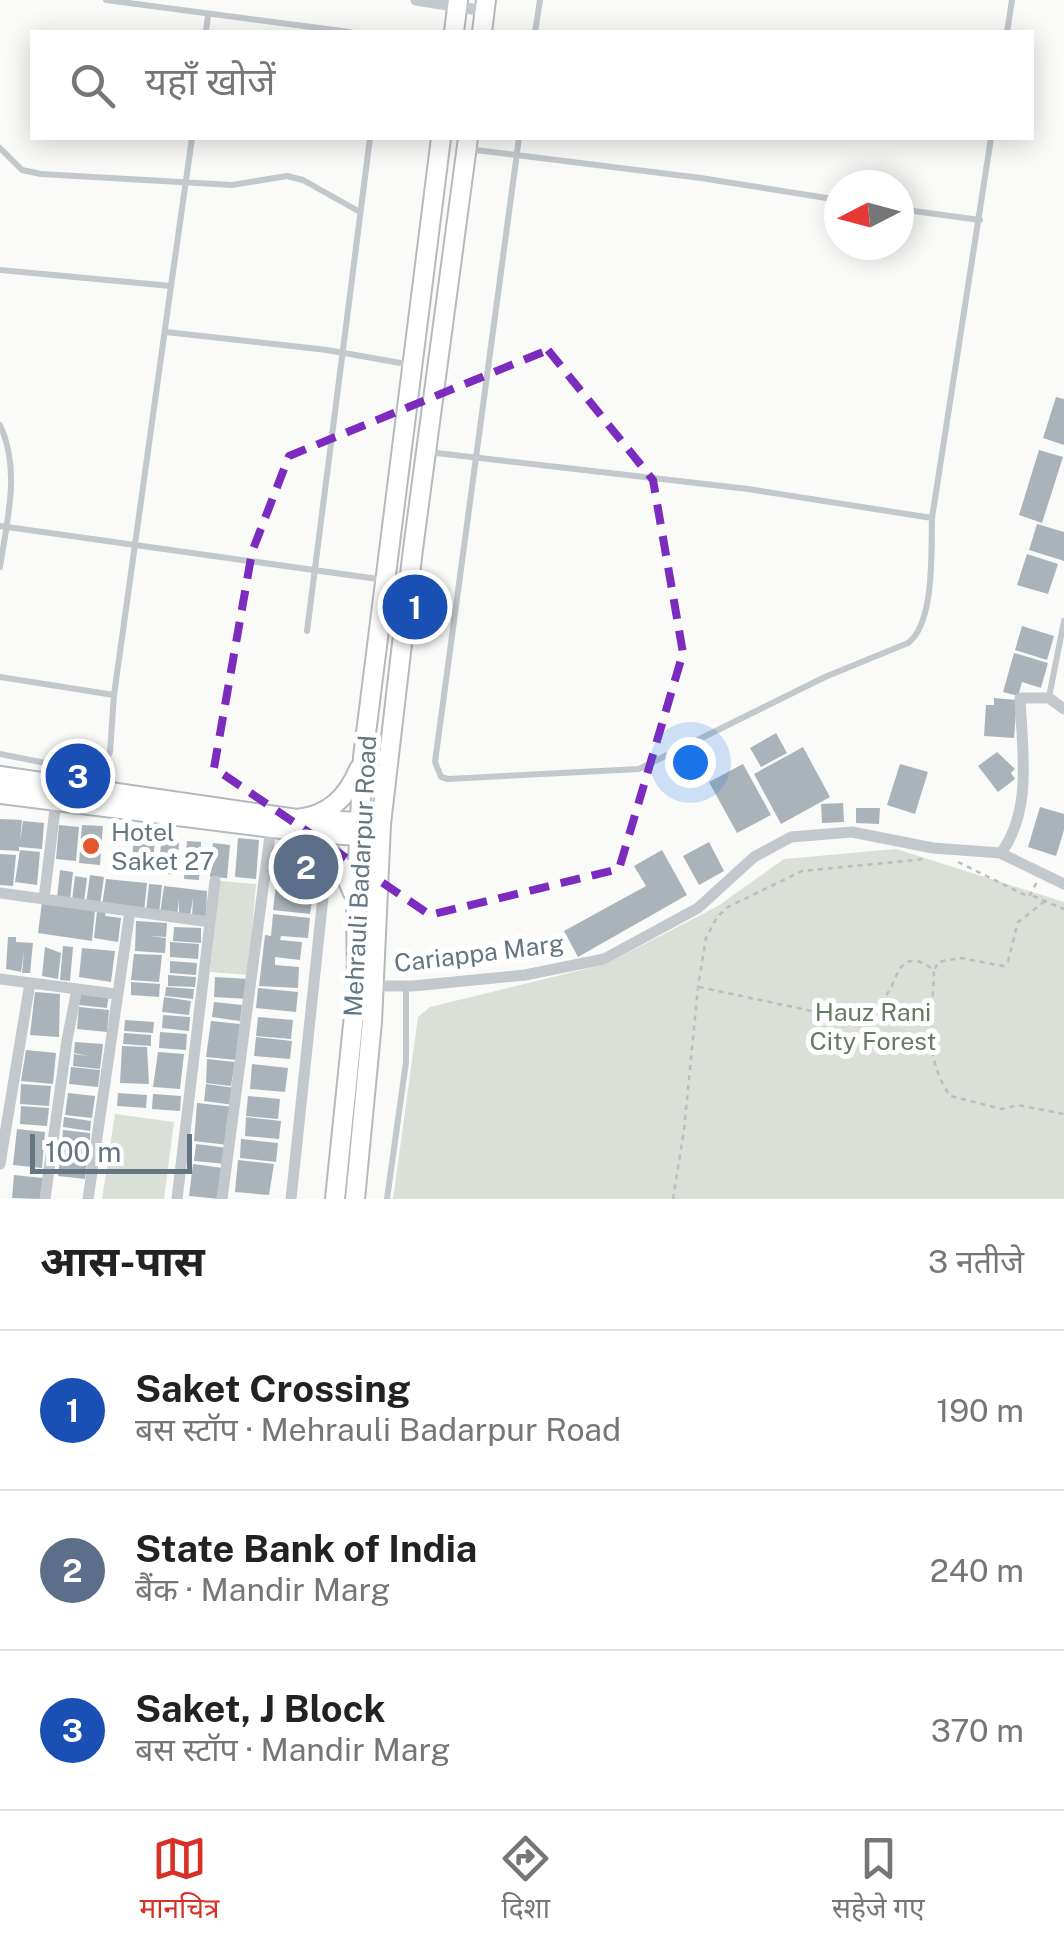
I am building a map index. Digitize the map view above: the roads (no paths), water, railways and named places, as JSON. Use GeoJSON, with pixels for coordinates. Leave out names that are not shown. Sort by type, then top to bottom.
{"type":"FeatureCollection","features":[{"type":"Feature","properties":{"kind":"main road"},"geometry":{"type":"LineString","coordinates":[[454,30],[458,3]]}},
{"type":"Feature","properties":{"kind":"main road","name":"Mehrauli Badarpur Road"},"geometry":{"type":"LineString","coordinates":[[335,1199],[357,986],[356,903],[364,757],[441,140]]}},
{"type":"Feature","properties":{"kind":"main road","name":"Mehrauli Badarpur Road"},"geometry":{"type":"LineString","coordinates":[[355,1199],[374,986],[377,868],[413,550],[467,143]]}},
{"type":"Feature","properties":{"kind":"main road"},"geometry":{"type":"LineString","coordinates":[[390,547],[413,550]]}},
{"type":"Feature","properties":{"kind":"main road"},"geometry":{"type":"LineString","coordinates":[[297,819],[317,816],[340,801],[364,757]]}},
{"type":"Feature","properties":{"kind":"main road"},"geometry":{"type":"LineString","coordinates":[[0,776],[359,829]]}},
{"type":"Feature","properties":{"kind":"main road"},"geometry":{"type":"LineString","coordinates":[[0,794],[313,833],[359,829]]}},
{"type":"Feature","properties":{"kind":"main road"},"geometry":{"type":"LineString","coordinates":[[313,833],[342,867],[356,903]]}},
{"type":"Feature","properties":{"kind":"street"},"geometry":{"type":"LineString","coordinates":[[416,0],[485,6]]}},
{"type":"Feature","properties":{"kind":"street"},"geometry":{"type":"LineString","coordinates":[[1064,709],[1049,698],[1020,698],[1024,782],[1014,836],[1000,854],[1064,884]]}},
{"type":"Feature","properties":{"kind":"street"},"geometry":{"type":"LineString","coordinates":[[44,899],[56,801]]}},
{"type":"Feature","properties":{"kind":"street"},"geometry":{"type":"LineString","coordinates":[[222,1199],[271,828]]}},
{"type":"Feature","properties":{"kind":"street","name":"Cariappa Marg"},"geometry":{"type":"LineString","coordinates":[[374,986],[525,975],[604,959],[698,908],[754,857],[792,837],[852,832],[933,848],[1000,854]]}},
{"type":"Feature","properties":{"kind":"street"},"geometry":{"type":"LineString","coordinates":[[291,1199],[328,850]]}},
{"type":"Feature","properties":{"kind":"street"},"geometry":{"type":"LineString","coordinates":[[177,1199],[215,882]]}},
{"type":"Feature","properties":{"kind":"street"},"geometry":{"type":"LineString","coordinates":[[0,893],[210,922]]}},
{"type":"Feature","properties":{"kind":"street"},"geometry":{"type":"LineString","coordinates":[[88,1199],[130,911]]}},
{"type":"Feature","properties":{"kind":"street"},"geometry":{"type":"LineString","coordinates":[[0,978],[116,994]]}},
{"type":"Feature","properties":{"kind":"street"},"geometry":{"type":"LineString","coordinates":[[0,1164],[30,982]]}},
{"type":"Feature","properties":{"kind":"street"},"geometry":{"type":"LineString","coordinates":[[45,1199],[77,989]]}},
{"type":"Feature","properties":{"kind":"lane"},"geometry":{"type":"LineString","coordinates":[[106,0],[320,30]]}},
{"type":"Feature","properties":{"kind":"lane"},"geometry":{"type":"LineString","coordinates":[[535,30],[540,0]]}},
{"type":"Feature","properties":{"kind":"lane"},"geometry":{"type":"LineString","coordinates":[[1007,30],[1012,0]]}},
{"type":"Feature","properties":{"kind":"lane"},"geometry":{"type":"LineString","coordinates":[[206,30],[208,15]]}},
{"type":"Feature","properties":{"kind":"lane"},"geometry":{"type":"LineString","coordinates":[[0,754],[99,772],[110,752],[114,696],[192,140]]}},
{"type":"Feature","properties":{"kind":"lane"},"geometry":{"type":"LineString","coordinates":[[307,631],[370,140]]}},
{"type":"Feature","properties":{"kind":"lane"},"geometry":{"type":"LineString","coordinates":[[520,140],[435,762],[441,777],[448,779],[639,769],[825,677],[908,643],[922,625],[930,577],[932,518],[991,140]]}},
{"type":"Feature","properties":{"kind":"lane"},"geometry":{"type":"LineString","coordinates":[[467,143],[516,156],[824,198]]}},
{"type":"Feature","properties":{"kind":"lane"},"geometry":{"type":"LineString","coordinates":[[0,148],[22,170],[41,174],[232,185],[287,176],[303,180],[360,212]]}},
{"type":"Feature","properties":{"kind":"lane"},"geometry":{"type":"LineString","coordinates":[[914,211],[980,220]]}},
{"type":"Feature","properties":{"kind":"lane"},"geometry":{"type":"LineString","coordinates":[[0,270],[171,286]]}},
{"type":"Feature","properties":{"kind":"lane"},"geometry":{"type":"LineString","coordinates":[[166,332],[412,365]]}},
{"type":"Feature","properties":{"kind":"lane"},"geometry":{"type":"LineString","coordinates":[[0,425],[10,448],[13,470],[0,567]]}},
{"type":"Feature","properties":{"kind":"lane"},"geometry":{"type":"LineString","coordinates":[[426,452],[748,489],[932,518]]}},
{"type":"Feature","properties":{"kind":"lane"},"geometry":{"type":"LineString","coordinates":[[3,527],[386,580]]}},
{"type":"Feature","properties":{"kind":"lane"},"geometry":{"type":"LineString","coordinates":[[1049,698],[1064,621]]}},
{"type":"Feature","properties":{"kind":"lane"},"geometry":{"type":"LineString","coordinates":[[0,677],[114,696]]}},
{"type":"Feature","properties":{"kind":"lane"},"geometry":{"type":"LineString","coordinates":[[387,1199],[406,1062],[406,986]]}},
{"type":"Feature","properties":{"kind":"place","name":"Saket Crossing"},"geometry":{"type":"Point","coordinates":[415,607]}},
{"type":"Feature","properties":{"kind":"place","name":"Saket, J Block"},"geometry":{"type":"Point","coordinates":[78,776]}},
{"type":"Feature","properties":{"kind":"place","name":"Hotel Saket 27"},"geometry":{"type":"Point","coordinates":[91,846]}},
{"type":"Feature","properties":{"kind":"place","name":"State Bank of India"},"geometry":{"type":"Point","coordinates":[306,867]}},
{"type":"Feature","properties":{"kind":"park label","name":"Hauz Rani City Forest"},"geometry":{"type":"Point","coordinates":[873,1026]}}]}
